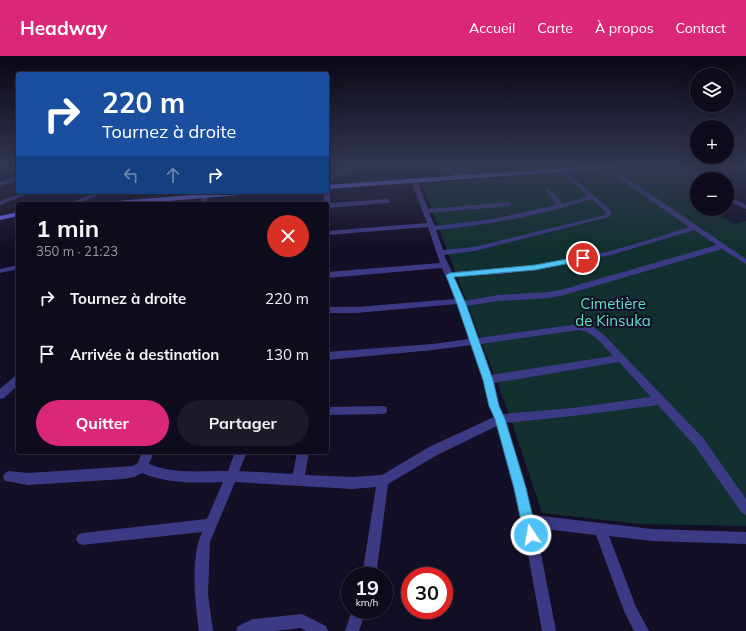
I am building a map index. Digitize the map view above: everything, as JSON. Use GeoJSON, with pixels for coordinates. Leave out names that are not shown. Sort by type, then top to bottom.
{"type":"FeatureCollection","features":[{"type":"Feature","properties":{"kind":"street"},"geometry":{"type":"LineString","coordinates":[[419,193],[432,226],[440,253],[461,303],[488,380],[494,406],[500,419],[528,521],[549,631]]}},
{"type":"Feature","properties":{"kind":"street"},"geometry":{"type":"LineString","coordinates":[[550,193],[562,206]]}},
{"type":"Feature","properties":{"kind":"street"},"geometry":{"type":"LineString","coordinates":[[440,253],[474,249],[607,216],[609,213],[589,193]]}},
{"type":"Feature","properties":{"kind":"street"},"geometry":{"type":"LineString","coordinates":[[644,193],[746,262]]}},
{"type":"Feature","properties":{"kind":"street"},"geometry":{"type":"LineString","coordinates":[[0,202],[25,194]]}},
{"type":"Feature","properties":{"kind":"street"},"geometry":{"type":"LineString","coordinates":[[78,194],[83,200]]}},
{"type":"Feature","properties":{"kind":"street"},"geometry":{"type":"LineString","coordinates":[[77,202],[98,194]]}},
{"type":"Feature","properties":{"kind":"street"},"geometry":{"type":"LineString","coordinates":[[148,202],[207,194]]}},
{"type":"Feature","properties":{"kind":"street"},"geometry":{"type":"LineString","coordinates":[[329,233],[503,220],[547,211],[593,197]]}},
{"type":"Feature","properties":{"kind":"street"},"geometry":{"type":"LineString","coordinates":[[329,206],[388,201]]}},
{"type":"Feature","properties":{"kind":"street"},"geometry":{"type":"LineString","coordinates":[[734,201],[746,207]]}},
{"type":"Feature","properties":{"kind":"street"},"geometry":{"type":"LineString","coordinates":[[426,211],[508,204]]}},
{"type":"Feature","properties":{"kind":"street"},"geometry":{"type":"LineString","coordinates":[[0,218],[16,214]]}},
{"type":"Feature","properties":{"kind":"street"},"geometry":{"type":"LineString","coordinates":[[450,275],[517,270],[611,253],[695,227]]}},
{"type":"Feature","properties":{"kind":"street"},"geometry":{"type":"LineString","coordinates":[[329,310],[356,310],[461,303],[498,298],[549,295],[723,246]]}},
{"type":"Feature","properties":{"kind":"street"},"geometry":{"type":"LineString","coordinates":[[329,275],[445,266]]}},
{"type":"Feature","properties":{"kind":"street"},"geometry":{"type":"LineString","coordinates":[[0,277],[0,271],[16,267]]}},
{"type":"Feature","properties":{"kind":"street"},"geometry":{"type":"LineString","coordinates":[[329,356],[433,348],[579,327],[589,328],[601,337],[699,442],[746,509]]}},
{"type":"Feature","properties":{"kind":"street"},"geometry":{"type":"LineString","coordinates":[[488,380],[621,358]]}},
{"type":"Feature","properties":{"kind":"street"},"geometry":{"type":"LineString","coordinates":[[0,395],[16,381]]}},
{"type":"Feature","properties":{"kind":"street"},"geometry":{"type":"LineString","coordinates":[[142,467],[156,473],[193,477],[232,476],[352,483],[383,481],[433,451],[500,419],[573,412],[660,400]]}},
{"type":"Feature","properties":{"kind":"street"},"geometry":{"type":"LineString","coordinates":[[329,411],[382,410]]}},
{"type":"Feature","properties":{"kind":"street"},"geometry":{"type":"LineString","coordinates":[[9,477],[28,479],[124,473],[134,471],[142,467],[147,454]]}},
{"type":"Feature","properties":{"kind":"street"},"geometry":{"type":"LineString","coordinates":[[206,631],[201,594],[204,542],[240,454]]}},
{"type":"Feature","properties":{"kind":"street"},"geometry":{"type":"LineString","coordinates":[[298,480],[304,454]]}},
{"type":"Feature","properties":{"kind":"street"},"geometry":{"type":"LineString","coordinates":[[370,567],[383,481]]}},
{"type":"Feature","properties":{"kind":"street"},"geometry":{"type":"LineString","coordinates":[[528,521],[652,535],[746,538]]}},
{"type":"Feature","properties":{"kind":"street"},"geometry":{"type":"LineString","coordinates":[[82,539],[211,524]]}},
{"type":"Feature","properties":{"kind":"street"},"geometry":{"type":"LineString","coordinates":[[600,530],[631,611],[642,631]]}},
{"type":"Feature","properties":{"kind":"street"},"geometry":{"type":"LineString","coordinates":[[352,631],[356,619]]}},
{"type":"Feature","properties":{"kind":"street"},"geometry":{"type":"LineString","coordinates":[[243,631],[253,626],[302,621],[321,631]]}},
{"type":"Feature","properties":{"kind":"green space","name":"Cimetière de Kinsuka"},"geometry":{"type":"Polygon","coordinates":[[[425,193],[690,193],[690,216],[721,216],[734,224],[746,221],[746,526],[640,524],[542,513],[509,414],[425,193]]]}},
{"type":"Feature","properties":{"kind":"route"},"geometry":{"type":"LineString","coordinates":[[531,535],[520,488],[500,419],[494,406],[488,380],[462,304],[450,275],[535,268],[583,258]]}}]}
